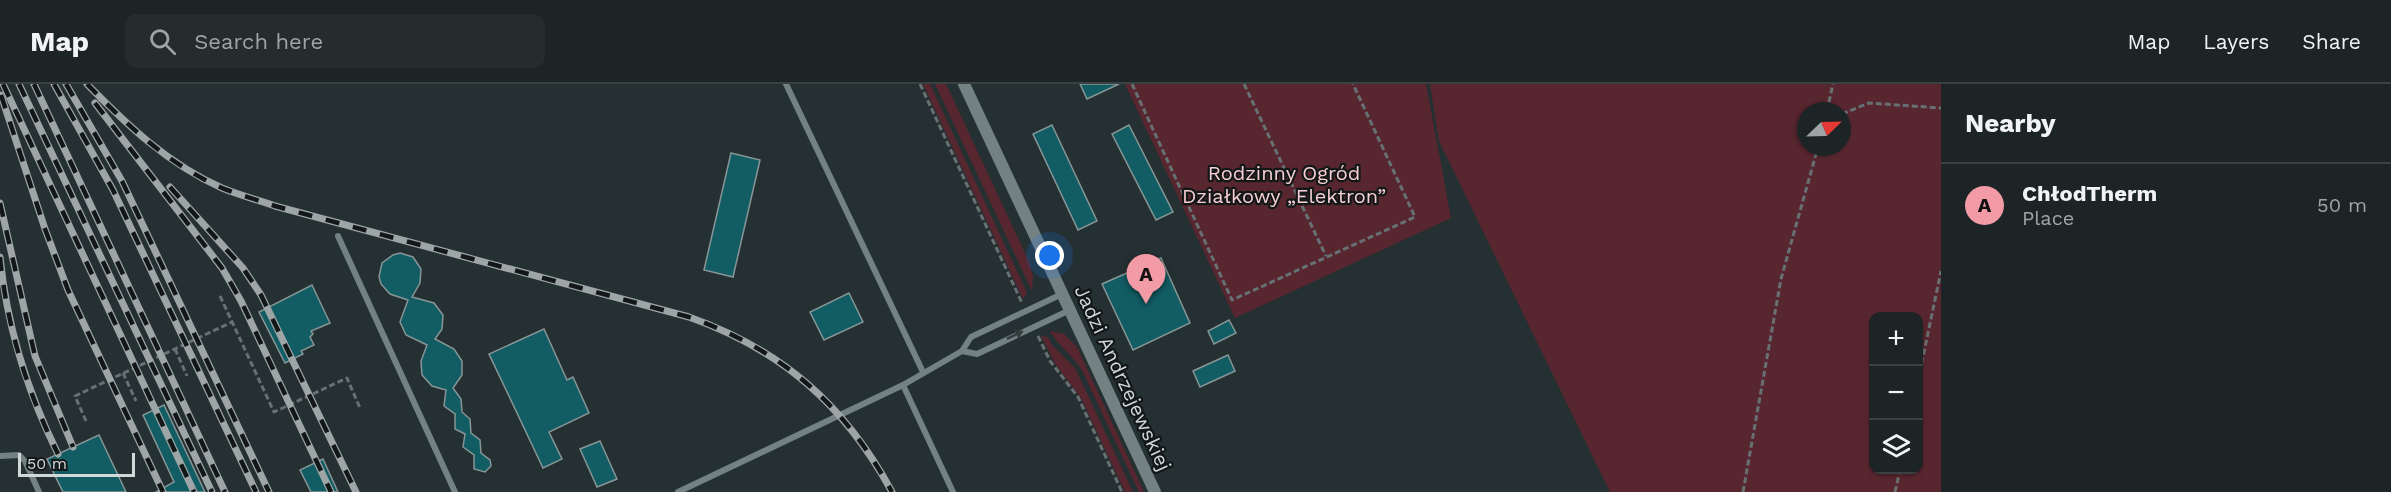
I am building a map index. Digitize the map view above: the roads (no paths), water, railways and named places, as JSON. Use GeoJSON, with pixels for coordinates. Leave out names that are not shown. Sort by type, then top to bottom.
{"type":"FeatureCollection","features":[{"type":"Feature","properties":{"kind":"street","name":"Jadzi Andrzejewskiej"},"geometry":{"type":"LineString","coordinates":[[964,84],[1155,492]]}},
{"type":"Feature","properties":{"kind":"lane"},"geometry":{"type":"LineString","coordinates":[[786,84],[923,372]]}},
{"type":"Feature","properties":{"kind":"lane"},"geometry":{"type":"LineString","coordinates":[[338,236],[455,492]]}},
{"type":"Feature","properties":{"kind":"lane"},"geometry":{"type":"LineString","coordinates":[[678,492],[903,386],[923,372],[962,351],[971,337],[1062,294]]}},
{"type":"Feature","properties":{"kind":"lane"},"geometry":{"type":"LineString","coordinates":[[962,351],[978,354],[1070,310]]}},
{"type":"Feature","properties":{"kind":"lane"},"geometry":{"type":"LineString","coordinates":[[903,386],[953,492]]}},
{"type":"Feature","properties":{"kind":"lane"},"geometry":{"type":"LineString","coordinates":[[0,456],[19,455],[25,460],[39,492]]}},
{"type":"Feature","properties":{"kind":"railway"},"geometry":{"type":"LineString","coordinates":[[3,84],[194,492]]}},
{"type":"Feature","properties":{"kind":"railway"},"geometry":{"type":"LineString","coordinates":[[19,84],[212,492]]}},
{"type":"Feature","properties":{"kind":"railway"},"geometry":{"type":"LineString","coordinates":[[34,84],[225,492]]}},
{"type":"Feature","properties":{"kind":"railway"},"geometry":{"type":"LineString","coordinates":[[54,84],[113,190],[256,492]]}},
{"type":"Feature","properties":{"kind":"railway"},"geometry":{"type":"LineString","coordinates":[[66,84],[122,181],[269,492]]}},
{"type":"Feature","properties":{"kind":"railway"},"geometry":{"type":"LineString","coordinates":[[87,84],[149,142],[184,167],[222,188],[275,206],[689,317],[722,330],[782,364],[808,384],[854,433],[892,492]]}},
{"type":"Feature","properties":{"kind":"railway"},"geometry":{"type":"LineString","coordinates":[[1,95],[45,229],[68,290],[163,492]]}},
{"type":"Feature","properties":{"kind":"railway"},"geometry":{"type":"LineString","coordinates":[[95,103],[222,268],[241,301],[331,492]]}},
{"type":"Feature","properties":{"kind":"railway"},"geometry":{"type":"LineString","coordinates":[[170,187],[243,268],[261,295],[356,492]]}},
{"type":"Feature","properties":{"kind":"railway"},"geometry":{"type":"LineString","coordinates":[[0,203],[35,356],[73,447]]}},
{"type":"Feature","properties":{"kind":"railway"},"geometry":{"type":"LineString","coordinates":[[0,257],[8,309],[20,359],[37,407],[58,454]]}},
{"type":"Feature","properties":{"kind":"place","name":"ChłodTherm"},"geometry":{"type":"Point","coordinates":[1146,304]}},
{"type":"Feature","properties":{"kind":"park label","name":"Rodzinny Ogród Działkowy „Elektron”"},"geometry":{"type":"Point","coordinates":[1284,184]}}]}
